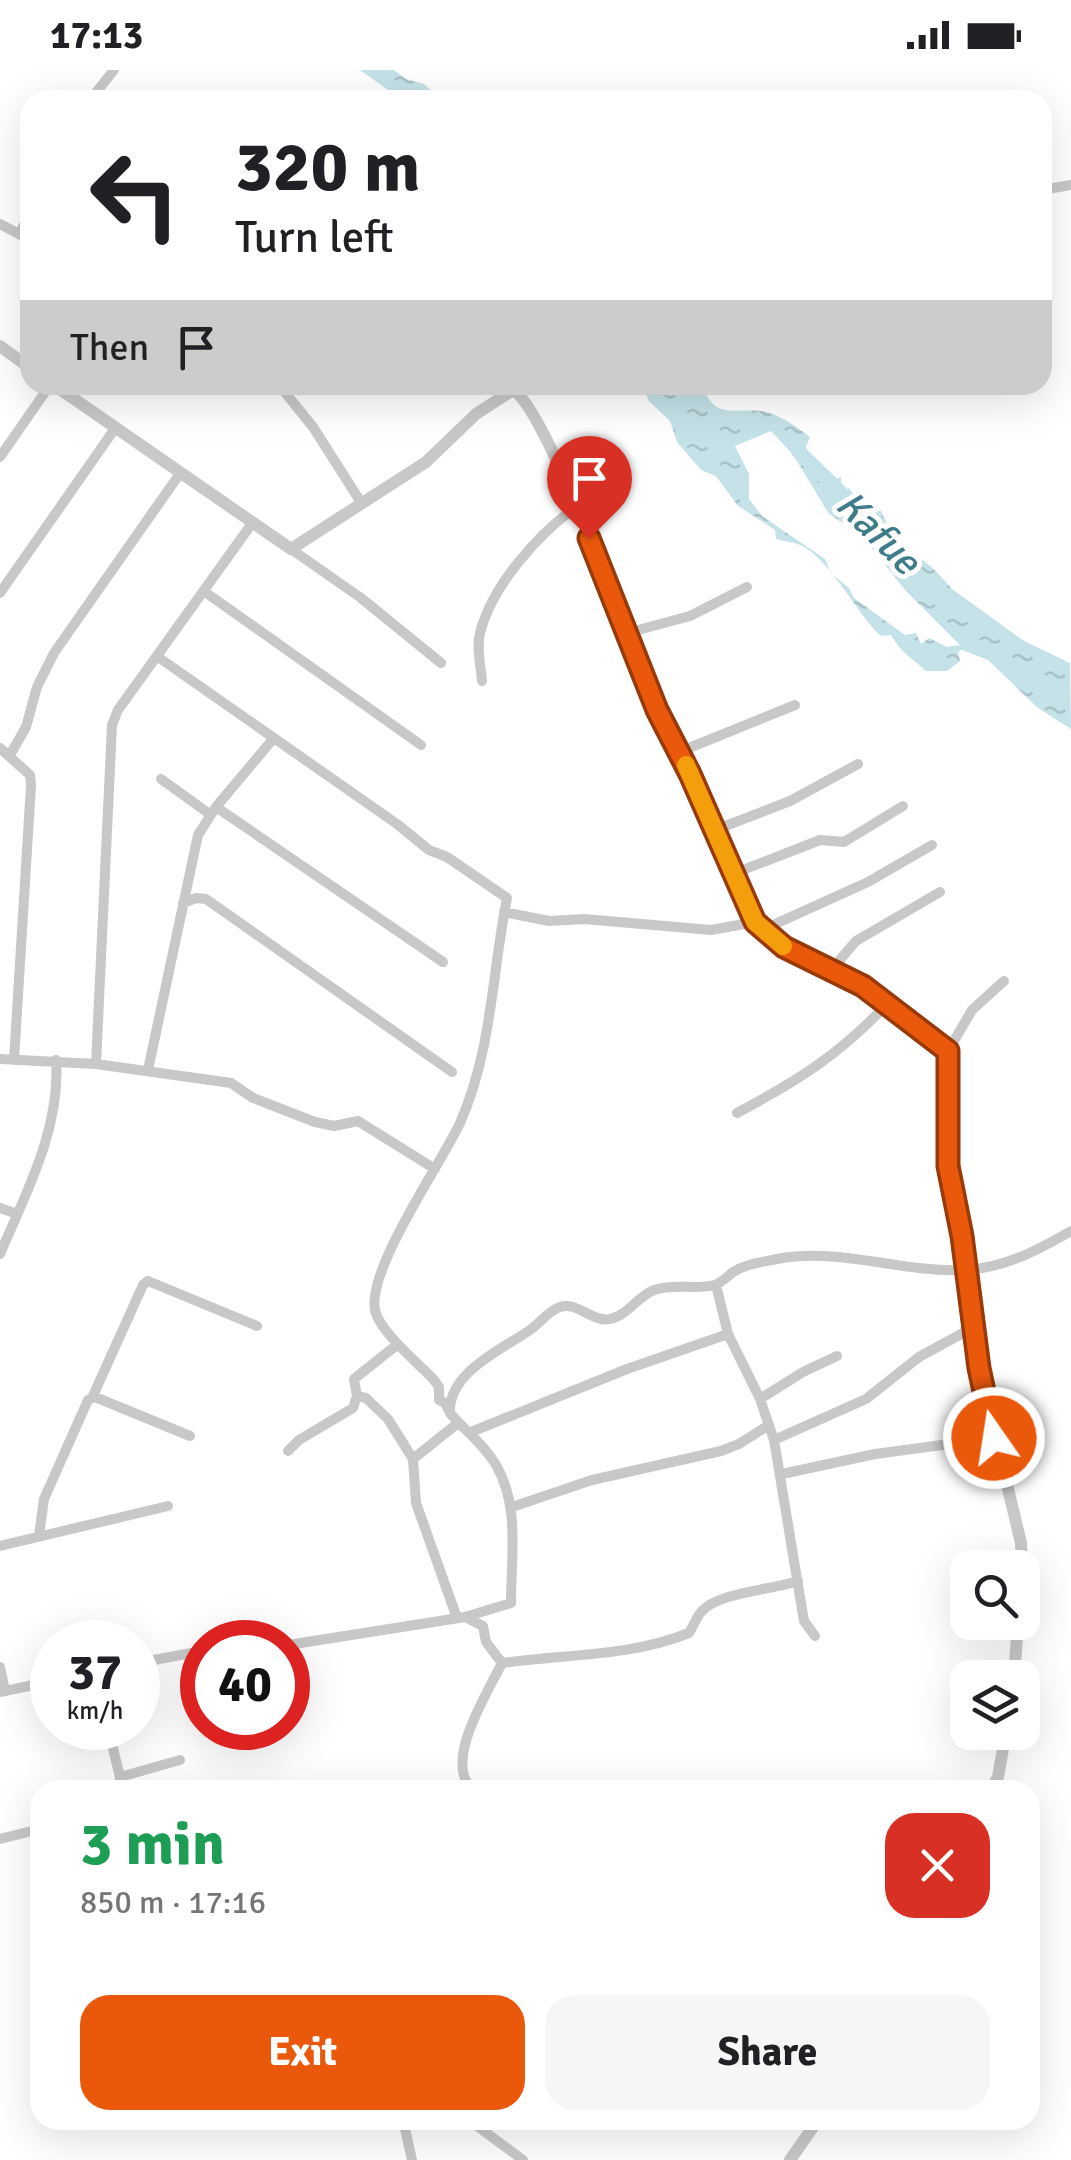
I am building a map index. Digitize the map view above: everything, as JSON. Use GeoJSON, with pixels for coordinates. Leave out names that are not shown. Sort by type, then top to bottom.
{"type":"FeatureCollection","features":[{"type":"Feature","properties":{"kind":"street"},"geometry":{"type":"LineString","coordinates":[[98,90],[114,70]]}},
{"type":"Feature","properties":{"kind":"street"},"geometry":{"type":"LineString","coordinates":[[0,457],[45,395]]}},
{"type":"Feature","properties":{"kind":"street"},"geometry":{"type":"LineString","coordinates":[[67,395],[292,549],[441,663]]}},
{"type":"Feature","properties":{"kind":"street"},"geometry":{"type":"LineString","coordinates":[[287,395],[362,504]]}},
{"type":"Feature","properties":{"kind":"street"},"geometry":{"type":"LineString","coordinates":[[292,549],[426,462],[476,414],[504,395]]}},
{"type":"Feature","properties":{"kind":"street"},"geometry":{"type":"LineString","coordinates":[[520,395],[535,418],[576,508],[657,710],[759,926],[784,947],[832,969],[888,1003],[948,1051]]}},
{"type":"Feature","properties":{"kind":"street"},"geometry":{"type":"LineString","coordinates":[[0,593],[116,427]]}},
{"type":"Feature","properties":{"kind":"street"},"geometry":{"type":"LineString","coordinates":[[14,1060],[31,784],[30,775],[5,751],[26,727],[37,687],[54,654],[181,472]]}},
{"type":"Feature","properties":{"kind":"street"},"geometry":{"type":"LineString","coordinates":[[482,681],[478,638],[500,586],[556,522],[576,508]]}},
{"type":"Feature","properties":{"kind":"street"},"geometry":{"type":"LineString","coordinates":[[96,1064],[112,725],[118,710],[253,522]]}},
{"type":"Feature","properties":{"kind":"street"},"geometry":{"type":"LineString","coordinates":[[627,633],[690,616],[748,588]]}},
{"type":"Feature","properties":{"kind":"street"},"geometry":{"type":"LineString","coordinates":[[205,592],[421,745]]}},
{"type":"Feature","properties":{"kind":"street"},"geometry":{"type":"LineString","coordinates":[[158,657],[429,850],[447,857],[507,898],[480,1066],[458,1126],[396,1242],[376,1290],[376,1314],[398,1344],[434,1380],[440,1388],[439,1400],[497,1466],[512,1507],[512,1603],[461,1618],[310,1642]]}},
{"type":"Feature","properties":{"kind":"street"},"geometry":{"type":"LineString","coordinates":[[679,752],[795,705]]}},
{"type":"Feature","properties":{"kind":"street"},"geometry":{"type":"LineString","coordinates":[[148,1070],[198,836],[213,811],[273,739]]}},
{"type":"Feature","properties":{"kind":"street"},"geometry":{"type":"LineString","coordinates":[[715,830],[790,801],[858,764]]}},
{"type":"Feature","properties":{"kind":"street"},"geometry":{"type":"LineString","coordinates":[[160,780],[443,962]]}},
{"type":"Feature","properties":{"kind":"street"},"geometry":{"type":"LineString","coordinates":[[734,873],[820,840],[844,842],[903,806]]}},
{"type":"Feature","properties":{"kind":"street"},"geometry":{"type":"LineString","coordinates":[[504,912],[549,921],[584,919],[711,930],[759,926],[868,882],[932,845]]}},
{"type":"Feature","properties":{"kind":"street"},"geometry":{"type":"LineString","coordinates":[[832,969],[856,942],[940,892]]}},
{"type":"Feature","properties":{"kind":"street"},"geometry":{"type":"LineString","coordinates":[[182,903],[206,898],[452,1072]]}},
{"type":"Feature","properties":{"kind":"street"},"geometry":{"type":"LineString","coordinates":[[1004,981],[972,1010],[948,1051],[946,1154],[994,1438],[1021,1550]]}},
{"type":"Feature","properties":{"kind":"street"},"geometry":{"type":"LineString","coordinates":[[736,1112],[809,1074],[856,1037],[888,1003]]}},
{"type":"Feature","properties":{"kind":"street"},"geometry":{"type":"LineString","coordinates":[[0,1059],[56,1060],[231,1082],[253,1098],[326,1124],[358,1121],[435,1169]]}},
{"type":"Feature","properties":{"kind":"street"},"geometry":{"type":"LineString","coordinates":[[0,1254],[52,1116],[58,1090],[56,1060]]}},
{"type":"Feature","properties":{"kind":"street"},"geometry":{"type":"LineString","coordinates":[[0,1208],[17,1214]]}},
{"type":"Feature","properties":{"kind":"street"},"geometry":{"type":"LineString","coordinates":[[450,1413],[452,1396],[479,1361],[559,1307],[569,1306],[612,1319],[652,1291],[716,1285],[737,1270],[755,1264],[817,1254],[907,1267],[965,1270],[1017,1259],[1071,1231]]}},
{"type":"Feature","properties":{"kind":"street"},"geometry":{"type":"LineString","coordinates":[[39,1536],[44,1499],[143,1285],[148,1281],[257,1326]]}},
{"type":"Feature","properties":{"kind":"street"},"geometry":{"type":"LineString","coordinates":[[716,1285],[728,1334],[760,1399],[774,1440],[804,1621],[815,1636]]}},
{"type":"Feature","properties":{"kind":"street"},"geometry":{"type":"LineString","coordinates":[[774,1440],[866,1399],[919,1357],[974,1328]]}},
{"type":"Feature","properties":{"kind":"street"},"geometry":{"type":"LineString","coordinates":[[471,1432],[627,1369],[728,1334]]}},
{"type":"Feature","properties":{"kind":"street"},"geometry":{"type":"LineString","coordinates":[[288,1452],[299,1440],[353,1408],[357,1396],[354,1379],[398,1344]]}},
{"type":"Feature","properties":{"kind":"street"},"geometry":{"type":"LineString","coordinates":[[760,1399],[837,1356]]}},
{"type":"Feature","properties":{"kind":"street"},"geometry":{"type":"LineString","coordinates":[[357,1396],[366,1398],[388,1419],[412,1460],[416,1503],[461,1618],[483,1626],[486,1642],[502,1663]]}},
{"type":"Feature","properties":{"kind":"street"},"geometry":{"type":"LineString","coordinates":[[92,1398],[190,1436]]}},
{"type":"Feature","properties":{"kind":"street"},"geometry":{"type":"LineString","coordinates":[[412,1460],[458,1423]]}},
{"type":"Feature","properties":{"kind":"street"},"geometry":{"type":"LineString","coordinates":[[512,1507],[556,1490],[720,1451],[769,1426]]}},
{"type":"Feature","properties":{"kind":"street"},"geometry":{"type":"LineString","coordinates":[[782,1474],[875,1454],[994,1438]]}},
{"type":"Feature","properties":{"kind":"street"},"geometry":{"type":"LineString","coordinates":[[0,1546],[168,1506]]}},
{"type":"Feature","properties":{"kind":"street"},"geometry":{"type":"LineString","coordinates":[[502,1663],[600,1656],[668,1641],[689,1634],[701,1612],[709,1606],[737,1594],[798,1581]]}},
{"type":"Feature","properties":{"kind":"street"},"geometry":{"type":"LineString","coordinates":[[465,1780],[461,1756],[502,1663]]}},
{"type":"Feature","properties":{"kind":"street"},"geometry":{"type":"LineString","coordinates":[[0,1667],[3,1692],[30,1686]]}},
{"type":"Feature","properties":{"kind":"street"},"geometry":{"type":"LineString","coordinates":[[113,1750],[120,1780]]}},
{"type":"Feature","properties":{"kind":"street"},"geometry":{"type":"LineString","coordinates":[[996,1780],[1004,1750]]}},
{"type":"Feature","properties":{"kind":"street"},"geometry":{"type":"LineString","coordinates":[[120,1777],[180,1760]]}},
{"type":"Feature","properties":{"kind":"street"},"geometry":{"type":"LineString","coordinates":[[0,1838],[30,1831]]}},
{"type":"Feature","properties":{"kind":"street"},"geometry":{"type":"LineString","coordinates":[[405,2130],[412,2160]]}},
{"type":"Feature","properties":{"kind":"street"},"geometry":{"type":"LineString","coordinates":[[484,2130],[524,2160]]}},
{"type":"Feature","properties":{"kind":"street"},"geometry":{"type":"LineString","coordinates":[[790,2160],[811,2130]]}},
{"type":"Feature","properties":{"kind":"water"},"geometry":{"type":"Polygon","coordinates":[[[360,70],[394,70],[431,90],[388,90],[360,70]]]}},
{"type":"Feature","properties":{"kind":"water"},"geometry":{"type":"Polygon","coordinates":[[[646,395],[707,395],[719,408],[767,412],[810,437],[806,447],[814,470],[830,481],[841,477],[841,486],[849,488],[864,511],[881,511],[893,537],[934,569],[952,589],[1024,641],[1070,663],[1071,729],[1038,708],[988,660],[962,650],[958,651],[960,661],[947,671],[926,671],[891,635],[881,636],[833,575],[849,588],[854,598],[905,635],[916,633],[921,644],[929,638],[947,647],[960,645],[905,590],[862,536],[829,514],[794,456],[771,431],[735,446],[749,474],[749,499],[762,516],[825,559],[830,571],[800,545],[776,539],[775,530],[738,506],[716,476],[701,470],[677,442],[670,421],[646,395]]]}},
{"type":"Feature","properties":{"kind":"waterway","name":"Kafue"},"geometry":{"type":"LineString","coordinates":[[799,452],[840,492]]}},
{"type":"Feature","properties":{"kind":"slow traffic"},"geometry":{"type":"LineString","coordinates":[[686,765],[755,922],[783,946]]}},
{"type":"Feature","properties":{"kind":"route"},"geometry":{"type":"LineString","coordinates":[[589,538],[657,710],[690,774],[755,922],[784,947],[863,986],[948,1051],[948,1166],[962,1236],[979,1368],[994,1438]]}}]}
